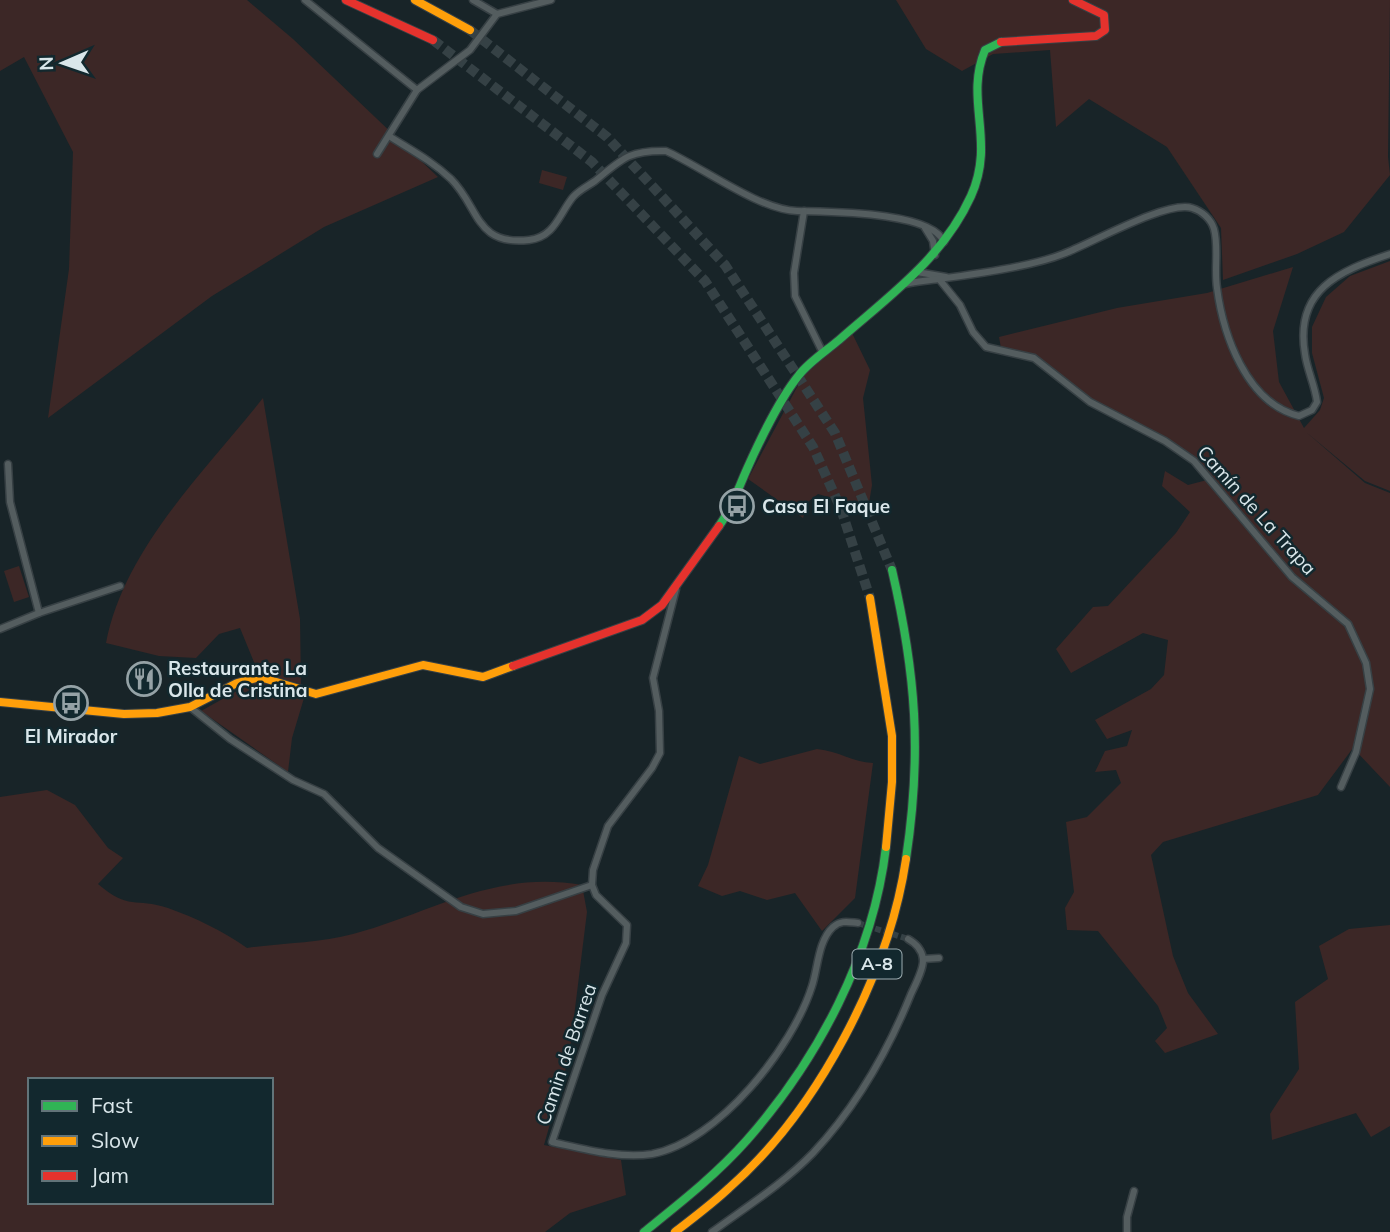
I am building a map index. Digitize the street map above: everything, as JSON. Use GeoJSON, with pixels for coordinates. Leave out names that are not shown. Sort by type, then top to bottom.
{"type":"FeatureCollection","features":[{"type":"Feature","properties":{"kind":"main road"},"geometry":{"type":"LineString","coordinates":[[346,0],[433,40]]}},
{"type":"Feature","properties":{"kind":"main road"},"geometry":{"type":"LineString","coordinates":[[415,0],[470,30]]}},
{"type":"Feature","properties":{"kind":"main road"},"geometry":{"type":"LineString","coordinates":[[0,702],[124,714],[190,707],[237,684],[260,677],[316,694],[423,665],[484,677],[642,620],[662,605],[730,510],[748,467],[792,386],[822,351],[932,259],[944,242],[982,168],[977,74],[985,50],[1003,41],[1088,36],[1105,30],[1106,19],[1097,10],[1073,0]]}},
{"type":"Feature","properties":{"kind":"main road","name":"A-8"},"geometry":{"type":"LineString","coordinates":[[675,1232],[750,1167],[812,1091],[860,1007],[887,937],[911,845],[917,729],[913,674],[892,570]]}},
{"type":"Feature","properties":{"kind":"main road","name":"A-8"},"geometry":{"type":"LineString","coordinates":[[643,1232],[684,1202],[736,1156],[775,1109],[813,1055],[840,1002],[864,944],[877,899],[887,841],[892,780],[886,676],[870,598]]}},
{"type":"Feature","properties":{"kind":"street"},"geometry":{"type":"LineString","coordinates":[[305,0],[341,32],[411,82],[417,90]]}},
{"type":"Feature","properties":{"kind":"street"},"geometry":{"type":"LineString","coordinates":[[473,0],[497,14]]}},
{"type":"Feature","properties":{"kind":"street"},"geometry":{"type":"LineString","coordinates":[[377,154],[417,90],[470,50],[497,14],[551,0]]}},
{"type":"Feature","properties":{"kind":"street"},"geometry":{"type":"LineString","coordinates":[[389,136],[420,153],[452,181],[482,228],[508,240],[531,240],[552,230],[575,195],[616,162],[639,152],[666,151],[775,206],[804,211],[874,215],[928,231],[944,242]]}},
{"type":"Feature","properties":{"kind":"street"},"geometry":{"type":"LineString","coordinates":[[917,272],[948,277],[1061,255],[1145,218],[1176,208],[1191,207],[1208,218],[1214,228],[1221,310],[1244,372],[1276,405],[1298,416],[1312,410],[1317,401],[1303,343],[1311,302],[1319,290],[1346,270],[1390,254]]}},
{"type":"Feature","properties":{"kind":"street"},"geometry":{"type":"LineString","coordinates":[[804,211],[794,273],[795,296],[822,351]]}},
{"type":"Feature","properties":{"kind":"street","name":"Camín de La Trapa"},"geometry":{"type":"LineString","coordinates":[[928,231],[938,277],[960,305],[973,332],[986,347],[1034,358],[1090,402],[1165,441],[1195,461],[1292,577],[1348,625],[1366,663],[1370,689],[1356,752],[1341,787]]}},
{"type":"Feature","properties":{"kind":"street"},"geometry":{"type":"LineString","coordinates":[[917,272],[929,280]]}},
{"type":"Feature","properties":{"kind":"street"},"geometry":{"type":"LineString","coordinates":[[901,285],[938,277]]}},
{"type":"Feature","properties":{"kind":"street"},"geometry":{"type":"LineString","coordinates":[[8,464],[10,502],[38,613]]}},
{"type":"Feature","properties":{"kind":"street"},"geometry":{"type":"LineString","coordinates":[[0,629],[38,613],[120,586]]}},
{"type":"Feature","properties":{"kind":"street"},"geometry":{"type":"LineString","coordinates":[[190,707],[230,738],[293,779],[324,794],[378,848],[461,907],[483,914],[516,911],[592,885],[597,849],[608,826],[652,768],[660,753],[659,711],[653,678],[676,587]]}},
{"type":"Feature","properties":{"kind":"street","name":"Camin de Barrea"},"geometry":{"type":"LineString","coordinates":[[592,885],[596,895],[627,925],[628,934],[602,995],[552,1142],[590,1150],[630,1155],[652,1154],[674,1148],[706,1128],[736,1103],[791,1030],[812,988],[822,946],[832,928],[842,921],[858,923]]}},
{"type":"Feature","properties":{"kind":"street"},"geometry":{"type":"LineString","coordinates":[[712,1232],[760,1199],[812,1154],[850,1108],[895,1033],[923,959],[918,945],[908,939]]}},
{"type":"Feature","properties":{"kind":"street"},"geometry":{"type":"LineString","coordinates":[[923,959],[939,958]]}},
{"type":"Feature","properties":{"kind":"street"},"geometry":{"type":"LineString","coordinates":[[1127,1232],[1127,1217],[1134,1191]]}},
{"type":"Feature","properties":{"kind":"shaded area"},"geometry":{"type":"Polygon","coordinates":[[[0,0],[247,0],[293,39],[438,177],[324,227],[212,296],[48,418],[69,269],[73,152],[24,57],[0,71],[0,0]]]}},
{"type":"Feature","properties":{"kind":"shaded area"},"geometry":{"type":"Polygon","coordinates":[[[896,0],[1390,0],[1390,175],[1344,232],[1297,254],[1223,280],[1221,228],[1167,147],[1089,99],[1056,127],[1050,50],[993,54],[962,71],[926,49],[896,0]]]}},
{"type":"Feature","properties":{"kind":"shaded area"},"geometry":{"type":"Polygon","coordinates":[[[542,170],[567,177],[563,190],[539,183],[542,170]]]}},
{"type":"Feature","properties":{"kind":"shaded area"},"geometry":{"type":"Polygon","coordinates":[[[1390,261],[1390,491],[1365,481],[1306,432],[1365,483],[1390,493],[1390,787],[1353,748],[1318,795],[1163,842],[1151,855],[1173,956],[1188,993],[1218,1034],[1165,1053],[1155,1041],[1167,1028],[1158,1006],[1098,931],[1067,930],[1065,908],[1074,892],[1066,822],[1087,817],[1121,783],[1116,770],[1095,772],[1105,751],[1127,746],[1132,730],[1107,739],[1095,720],[1151,689],[1164,675],[1168,640],[1143,633],[1071,673],[1056,649],[1093,607],[1108,606],[1176,533],[1190,512],[1162,486],[1165,471],[1188,485],[1207,480],[1195,460],[1095,404],[1050,366],[1001,348],[999,337],[1117,308],[1207,293],[1293,267],[1273,331],[1279,382],[1304,428],[1320,410],[1324,398],[1312,353],[1312,327],[1326,297],[1350,276],[1390,261]]]}},
{"type":"Feature","properties":{"kind":"shaded area"},"geometry":{"type":"Polygon","coordinates":[[[852,333],[870,370],[863,398],[872,485],[869,503],[859,506],[818,494],[809,501],[803,518],[748,479],[803,376],[852,333]]]}},
{"type":"Feature","properties":{"kind":"shaded area"},"geometry":{"type":"Polygon","coordinates":[[[263,398],[300,619],[301,684],[258,672],[240,628],[219,634],[196,658],[159,656],[106,643],[116,608],[148,543],[263,398]]]}},
{"type":"Feature","properties":{"kind":"shaded area"},"geometry":{"type":"Polygon","coordinates":[[[19,566],[29,597],[14,602],[4,571],[19,566]]]}},
{"type":"Feature","properties":{"kind":"shaded area"},"geometry":{"type":"Polygon","coordinates":[[[253,682],[279,685],[304,698],[292,738],[288,772],[201,711],[253,682]]]}},
{"type":"Feature","properties":{"kind":"shaded area"},"geometry":{"type":"Polygon","coordinates":[[[817,749],[873,763],[855,898],[822,931],[795,893],[767,900],[740,891],[722,896],[698,886],[708,865],[739,756],[760,764],[817,749]]]}},
{"type":"Feature","properties":{"kind":"shaded area"},"geometry":{"type":"Polygon","coordinates":[[[47,790],[75,805],[108,848],[123,858],[98,884],[125,901],[157,905],[189,916],[247,948],[353,934],[492,888],[550,882],[582,885],[587,912],[569,1057],[544,1145],[621,1160],[626,1195],[570,1213],[545,1232],[0,1232],[0,797],[47,790]]]}},
{"type":"Feature","properties":{"kind":"shaded area"},"geometry":{"type":"Polygon","coordinates":[[[1390,925],[1390,1126],[1371,1137],[1356,1113],[1272,1140],[1270,1114],[1299,1069],[1295,1002],[1328,979],[1319,946],[1349,929],[1390,925]]]}},
{"type":"Feature","properties":{"kind":"tunnel"},"geometry":{"type":"LineString","coordinates":[[470,30],[607,137],[725,265],[835,433],[892,570]]}},
{"type":"Feature","properties":{"kind":"tunnel"},"geometry":{"type":"LineString","coordinates":[[433,40],[592,162],[705,281],[813,447],[841,509],[870,598]]}},
{"type":"Feature","properties":{"kind":"tunnel"},"geometry":{"type":"LineString","coordinates":[[858,923],[908,939]]}},
{"type":"Feature","properties":{"kind":"traffic: fast"},"geometry":{"type":"LineString","coordinates":[[719,526],[771,420],[799,375],[913,275],[946,238],[959,218],[971,196],[981,157],[977,86],[979,68],[985,50],[1001,42]]}},
{"type":"Feature","properties":{"kind":"traffic: fast"},"geometry":{"type":"LineString","coordinates":[[892,570],[907,644],[914,714],[914,784],[906,859]]}},
{"type":"Feature","properties":{"kind":"traffic: fast"},"geometry":{"type":"LineString","coordinates":[[644,1232],[735,1153],[773,1109],[797,1075],[819,1040],[855,966],[869,927],[886,847]]}},
{"type":"Feature","properties":{"kind":"traffic: slow"},"geometry":{"type":"LineString","coordinates":[[415,0],[470,30]]}},
{"type":"Feature","properties":{"kind":"traffic: slow"},"geometry":{"type":"LineString","coordinates":[[870,598],[892,736],[892,782],[886,847]]}},
{"type":"Feature","properties":{"kind":"traffic: slow"},"geometry":{"type":"LineString","coordinates":[[0,702],[124,714],[157,713],[190,707],[237,683],[260,677],[316,694],[423,665],[483,677],[513,666]]}},
{"type":"Feature","properties":{"kind":"traffic: slow"},"geometry":{"type":"LineString","coordinates":[[675,1232],[723,1194],[761,1156],[819,1080],[844,1038],[884,948],[906,859]]}},
{"type":"Feature","properties":{"kind":"traffic: jam"},"geometry":{"type":"LineString","coordinates":[[346,0],[433,40]]}},
{"type":"Feature","properties":{"kind":"traffic: jam"},"geometry":{"type":"LineString","coordinates":[[1001,42],[1096,36],[1105,30],[1104,15],[1073,0]]}},
{"type":"Feature","properties":{"kind":"traffic: jam"},"geometry":{"type":"LineString","coordinates":[[513,666],[642,620],[662,605],[719,526]]}},
{"type":"Feature","properties":{"kind":"place","name":"Casa El Faque"},"geometry":{"type":"Point","coordinates":[737,506]}},
{"type":"Feature","properties":{"kind":"place","name":"Restaurante La Olla de Cristina"},"geometry":{"type":"Point","coordinates":[144,679]}},
{"type":"Feature","properties":{"kind":"place","name":"El Mirador"},"geometry":{"type":"Point","coordinates":[71,703]}}]}
